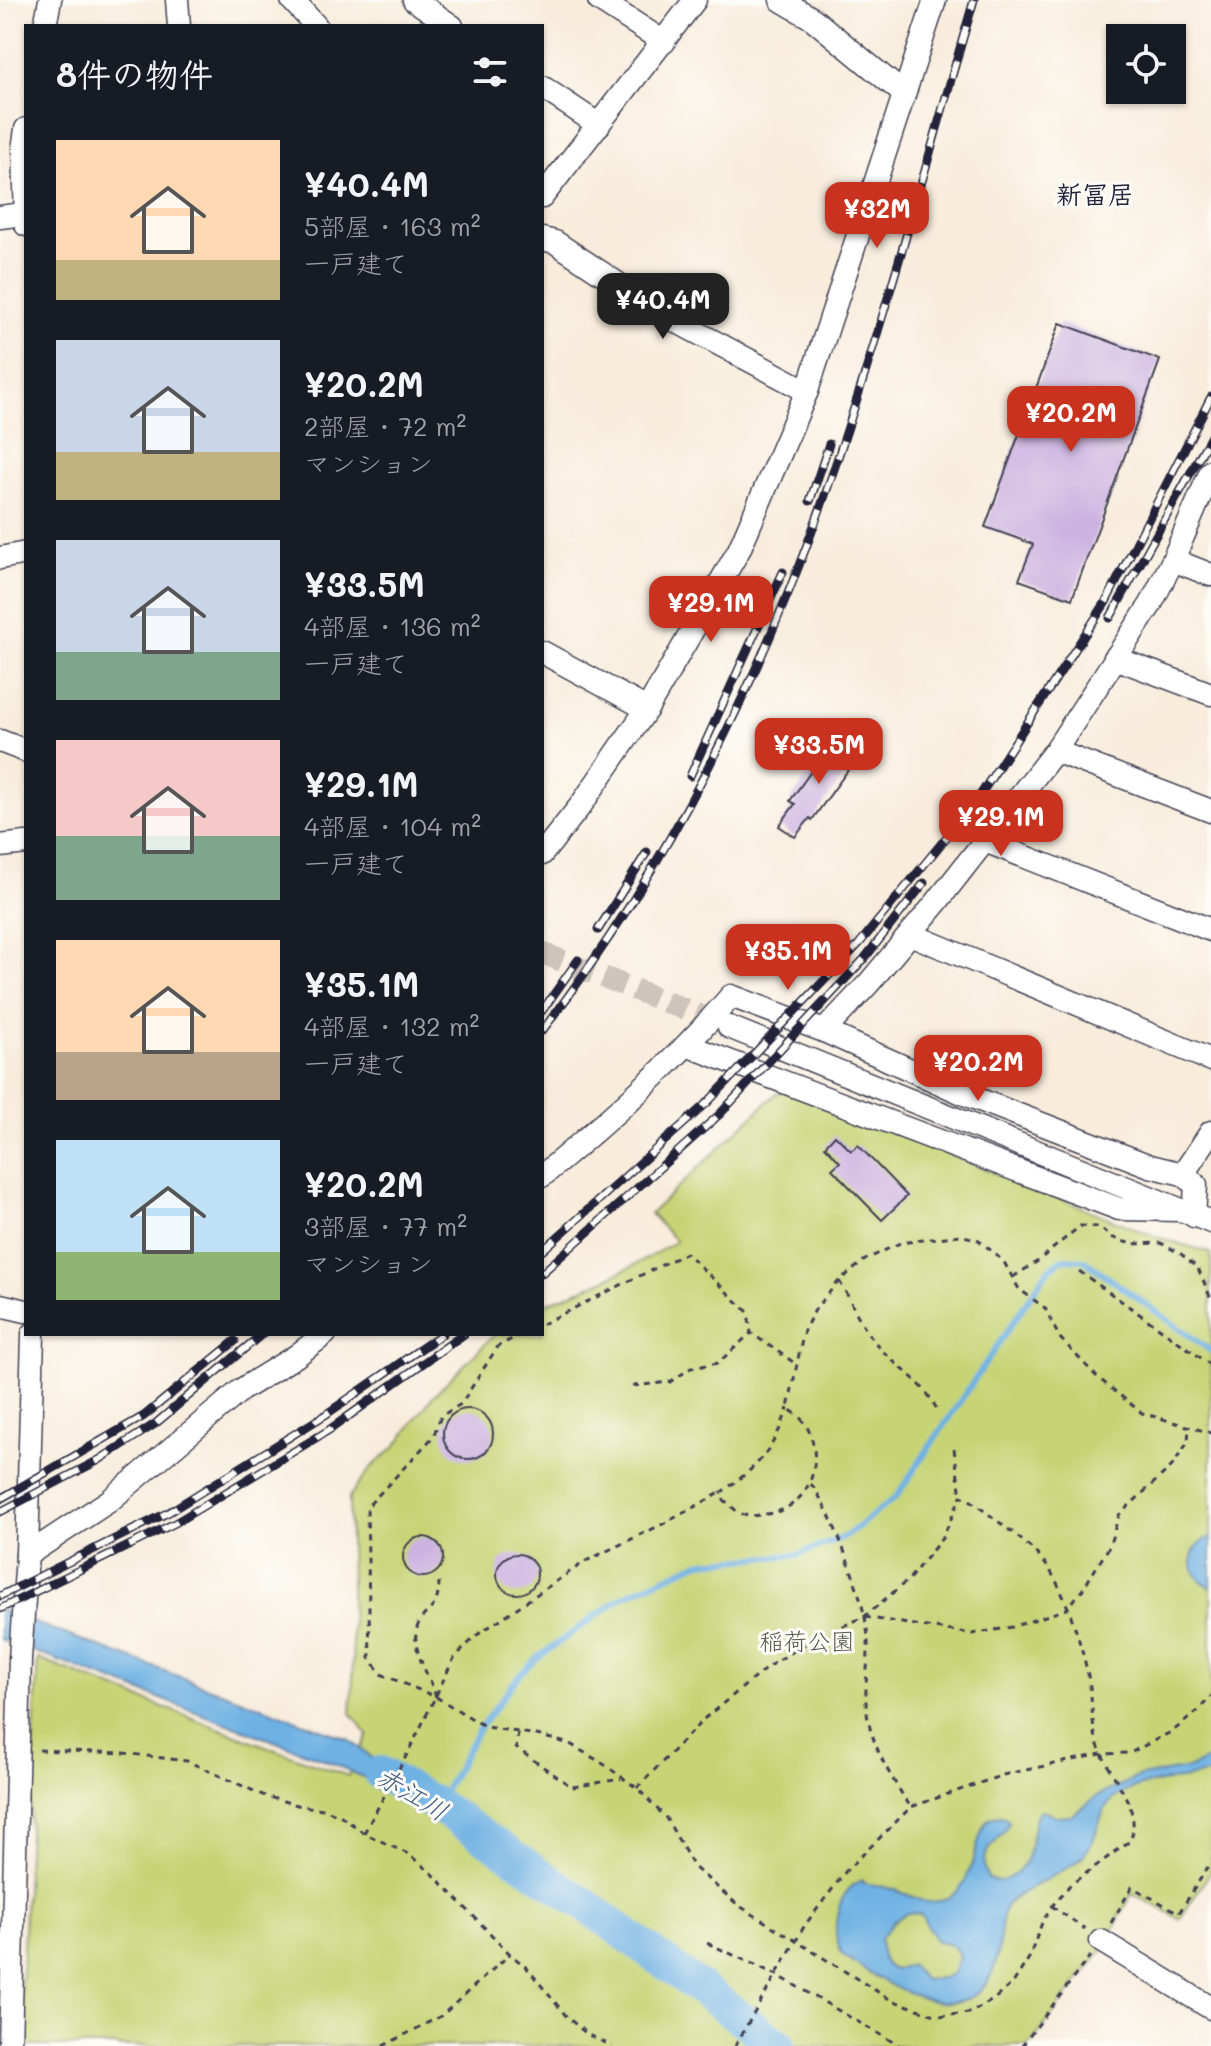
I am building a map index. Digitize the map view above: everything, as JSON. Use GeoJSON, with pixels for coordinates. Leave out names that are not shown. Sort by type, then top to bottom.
{"type":"FeatureCollection","features":[{"type":"Feature","properties":{"kind":"street"},"geometry":{"type":"LineString","coordinates":[[45,24],[50,0]]}},
{"type":"Feature","properties":{"kind":"street"},"geometry":{"type":"LineString","coordinates":[[177,0],[179,24]]}},
{"type":"Feature","properties":{"kind":"street"},"geometry":{"type":"LineString","coordinates":[[292,0],[314,24]]}},
{"type":"Feature","properties":{"kind":"street"},"geometry":{"type":"LineString","coordinates":[[414,0],[449,24]]}},
{"type":"Feature","properties":{"kind":"street"},"geometry":{"type":"LineString","coordinates":[[599,0],[664,42]]}},
{"type":"Feature","properties":{"kind":"street"},"geometry":{"type":"LineString","coordinates":[[544,194],[695,0]]}},
{"type":"Feature","properties":{"kind":"street"},"geometry":{"type":"LineString","coordinates":[[781,0],[813,19],[904,94]]}},
{"type":"Feature","properties":{"kind":"street"},"geometry":{"type":"LineString","coordinates":[[544,851],[581,805],[647,709],[739,550],[807,391],[935,0]]}},
{"type":"Feature","properties":{"kind":"street"},"geometry":{"type":"LineString","coordinates":[[544,88],[599,125]]}},
{"type":"Feature","properties":{"kind":"street"},"geometry":{"type":"LineString","coordinates":[[0,217],[24,220]]}},
{"type":"Feature","properties":{"kind":"street"},"geometry":{"type":"LineString","coordinates":[[544,239],[555,242],[668,317],[807,391]]}},
{"type":"Feature","properties":{"kind":"street"},"geometry":{"type":"LineString","coordinates":[[824,1031],[910,934],[1055,751],[1151,604],[1211,471]]}},
{"type":"Feature","properties":{"kind":"street"},"geometry":{"type":"LineString","coordinates":[[0,558],[24,553]]}},
{"type":"Feature","properties":{"kind":"street"},"geometry":{"type":"LineString","coordinates":[[1173,560],[1211,575]]}},
{"type":"Feature","properties":{"kind":"street"},"geometry":{"type":"LineString","coordinates":[[544,653],[647,709]]}},
{"type":"Feature","properties":{"kind":"street"},"geometry":{"type":"LineString","coordinates":[[1115,658],[1211,694]]}},
{"type":"Feature","properties":{"kind":"street"},"geometry":{"type":"LineString","coordinates":[[0,741],[24,750]]}},
{"type":"Feature","properties":{"kind":"street"},"geometry":{"type":"LineString","coordinates":[[1055,751],[1211,811]]}},
{"type":"Feature","properties":{"kind":"street"},"geometry":{"type":"LineString","coordinates":[[985,841],[1211,930]]}},
{"type":"Feature","properties":{"kind":"street"},"geometry":{"type":"LineString","coordinates":[[0,846],[24,843]]}},
{"type":"Feature","properties":{"kind":"street"},"geometry":{"type":"LineString","coordinates":[[910,934],[1211,1060]]}},
{"type":"Feature","properties":{"kind":"street"},"geometry":{"type":"LineString","coordinates":[[544,1174],[630,1102],[689,1046],[731,996],[824,1031],[962,1093],[1150,1166],[1183,1174],[1196,1185],[1195,1216]]}},
{"type":"Feature","properties":{"kind":"street"},"geometry":{"type":"LineString","coordinates":[[729,1027],[1195,1216]]}},
{"type":"Feature","properties":{"kind":"street"},"geometry":{"type":"LineString","coordinates":[[689,1046],[1119,1209],[1195,1216]]}},
{"type":"Feature","properties":{"kind":"street"},"geometry":{"type":"LineString","coordinates":[[1183,1174],[1211,1132]]}},
{"type":"Feature","properties":{"kind":"street"},"geometry":{"type":"LineString","coordinates":[[0,1305],[24,1311]]}},
{"type":"Feature","properties":{"kind":"street"},"geometry":{"type":"LineString","coordinates":[[10,2046],[20,1659],[27,1555],[33,1336]]}},
{"type":"Feature","properties":{"kind":"street"},"geometry":{"type":"LineString","coordinates":[[27,1555],[109,1501],[241,1390],[322,1336]]}},
{"type":"Feature","properties":{"kind":"street"},"geometry":{"type":"LineString","coordinates":[[1101,1941],[1208,2001]]}},
{"type":"Feature","properties":{"kind":"path"},"geometry":{"type":"LineString","coordinates":[[1013,1277],[1038,1261],[1080,1226],[1099,1227],[1121,1241],[1131,1244],[1161,1243],[1181,1254],[1198,1268],[1211,1299]]}},
{"type":"Feature","properties":{"kind":"path"},"geometry":{"type":"LineString","coordinates":[[364,1833],[411,1747],[454,1658],[477,1635],[586,1561],[665,1523],[718,1494],[745,1475],[773,1445],[788,1408],[804,1330],[816,1308],[839,1281],[865,1260],[900,1243],[960,1235],[979,1240],[1004,1262],[1019,1289],[1045,1308],[1059,1337],[1097,1377],[1142,1413],[1211,1433]]}},
{"type":"Feature","properties":{"kind":"path"},"geometry":{"type":"LineString","coordinates":[[544,1323],[686,1253],[748,1312],[751,1333],[796,1364]]}},
{"type":"Feature","properties":{"kind":"path"},"geometry":{"type":"LineString","coordinates":[[1079,1271],[1211,1365]]}},
{"type":"Feature","properties":{"kind":"path"},"geometry":{"type":"LineString","coordinates":[[839,1281],[861,1324],[893,1361],[918,1381],[938,1412]]}},
{"type":"Feature","properties":{"kind":"path"},"geometry":{"type":"LineString","coordinates":[[633,1386],[670,1382],[691,1368],[718,1363],[751,1333]]}},
{"type":"Feature","properties":{"kind":"path"},"geometry":{"type":"LineString","coordinates":[[518,1336],[498,1346],[461,1404],[441,1416],[433,1437],[367,1507],[370,1658],[381,1674],[436,1697],[486,1727],[570,1744],[602,1763],[637,1788],[666,1818],[694,1867],[738,1905],[891,2000],[938,2016],[970,2013],[993,2000],[1013,1983],[1029,1958],[1043,1920],[1052,1906],[1070,1885],[1130,1841],[1134,1831],[1131,1808],[1094,1736],[1090,1687],[1082,1650],[1049,1569],[1015,1537],[961,1496]]}},
{"type":"Feature","properties":{"kind":"path"},"geometry":{"type":"LineString","coordinates":[[718,1494],[740,1513],[781,1512],[811,1484],[816,1459],[813,1440],[804,1422],[788,1408]]}},
{"type":"Feature","properties":{"kind":"path"},"geometry":{"type":"LineString","coordinates":[[864,1617],[972,1634],[1012,1627],[1067,1609],[1109,1547],[1119,1515],[1172,1466],[1188,1442],[1189,1426]]}},
{"type":"Feature","properties":{"kind":"path"},"geometry":{"type":"LineString","coordinates":[[637,1788],[705,1718],[769,1666],[815,1638],[864,1617],[909,1579],[943,1537],[961,1496],[954,1449]]}},
{"type":"Feature","properties":{"kind":"path"},"geometry":{"type":"LineString","coordinates":[[811,1484],[821,1496],[864,1617],[868,1637],[864,1684],[869,1723],[883,1766],[911,1807]]}},
{"type":"Feature","properties":{"kind":"path"},"geometry":{"type":"LineString","coordinates":[[436,1697],[421,1661],[416,1632],[419,1622],[436,1604],[439,1582]]}},
{"type":"Feature","properties":{"kind":"path"},"geometry":{"type":"LineString","coordinates":[[735,2046],[805,1925],[846,1871],[911,1807],[1003,1775],[1101,1754],[1130,1753],[1173,1731],[1211,1696]]}},
{"type":"Feature","properties":{"kind":"path"},"geometry":{"type":"LineString","coordinates":[[518,1732],[516,1748],[572,1787],[621,1779]]}},
{"type":"Feature","properties":{"kind":"path"},"geometry":{"type":"LineString","coordinates":[[19,1750],[124,1753],[187,1761],[265,1796],[324,1809],[341,1816],[364,1833],[408,1854],[431,1872],[527,1968],[567,2017],[588,2035],[612,2046]]}},
{"type":"Feature","properties":{"kind":"path"},"geometry":{"type":"LineString","coordinates":[[1052,1906],[1101,1941]]}},
{"type":"Feature","properties":{"kind":"path"},"geometry":{"type":"LineString","coordinates":[[707,1943],[776,1977],[900,2046]]}},
{"type":"Feature","properties":{"kind":"path"},"geometry":{"type":"LineString","coordinates":[[383,2046],[441,2016],[510,1954]]}},
{"type":"Feature","properties":{"kind":"green space","name":"稲荷公園"},"geometry":{"type":"Polygon","coordinates":[[[787,1090],[1154,1236],[1211,1253],[1211,1871],[1180,1919],[1132,1893],[1103,1949],[1029,2046],[18,2046],[38,1659],[348,1776],[368,1735],[351,1713],[349,1497],[371,1468],[396,1446],[433,1396],[494,1336],[544,1336],[544,1304],[610,1277],[676,1241],[650,1214],[777,1093],[787,1090]]]}},
{"type":"Feature","properties":{"kind":"water"},"geometry":{"type":"Polygon","coordinates":[[[1211,1537],[1211,1587],[1197,1576],[1192,1562],[1196,1547],[1211,1537]]]}},
{"type":"Feature","properties":{"kind":"water"},"geometry":{"type":"Polygon","coordinates":[[[0,1610],[348,1739],[441,1812],[325,1760],[0,1639],[0,1610]]]}},
{"type":"Feature","properties":{"kind":"water"},"geometry":{"type":"Polygon","coordinates":[[[1211,1758],[1211,1772],[1208,1774],[1141,1786],[1118,1796],[1105,1809],[1090,1846],[1077,1861],[1005,1906],[995,1965],[979,1992],[961,2001],[941,2002],[919,1997],[876,1977],[842,1954],[836,1934],[838,1912],[846,1893],[862,1880],[863,1883],[890,1888],[926,1902],[946,1898],[958,1890],[967,1877],[985,1824],[991,1818],[1003,1816],[1009,1822],[990,1848],[985,1869],[988,1879],[1003,1880],[1012,1876],[1026,1861],[1039,1811],[1058,1817],[1071,1816],[1097,1796],[1140,1776],[1190,1768],[1211,1758]],[[907,1913],[893,1922],[880,1939],[882,1958],[886,1965],[895,1970],[911,1965],[924,1980],[942,1978],[953,1973],[958,1954],[951,1946],[936,1942],[921,1914],[907,1913]]]}},
{"type":"Feature","properties":{"kind":"building"},"geometry":{"type":"Polygon","coordinates":[[[1060,323],[1160,360],[1072,599],[1019,580],[1033,544],[985,527],[1060,323]]]}},
{"type":"Feature","properties":{"kind":"building"},"geometry":{"type":"Polygon","coordinates":[[[842,736],[858,748],[845,767],[848,770],[812,820],[810,818],[795,837],[779,826],[795,804],[790,801],[824,753],[828,756],[842,736]]]}},
{"type":"Feature","properties":{"kind":"building"},"geometry":{"type":"Polygon","coordinates":[[[835,1135],[851,1151],[858,1145],[907,1196],[882,1220],[832,1169],[840,1162],[825,1146],[835,1135]]]}},
{"type":"Feature","properties":{"kind":"building"},"geometry":{"type":"Polygon","coordinates":[[[468,1409],[486,1416],[493,1434],[486,1452],[468,1459],[450,1452],[443,1434],[450,1416],[468,1409]]]}},
{"type":"Feature","properties":{"kind":"building"},"geometry":{"type":"Polygon","coordinates":[[[423,1537],[437,1543],[443,1557],[437,1571],[423,1577],[409,1571],[403,1557],[409,1543],[423,1537]]]}},
{"type":"Feature","properties":{"kind":"building"},"geometry":{"type":"Polygon","coordinates":[[[517,1554],[531,1560],[537,1574],[531,1588],[517,1594],[503,1588],[497,1574],[503,1560],[517,1554]]]}},
{"type":"Feature","properties":{"kind":"waterway"},"geometry":{"type":"LineString","coordinates":[[437,1805],[477,1732],[517,1678],[537,1658],[624,1596],[700,1562],[798,1555],[846,1536],[896,1497],[1048,1270],[1063,1259],[1084,1260],[1211,1351]]}},
{"type":"Feature","properties":{"kind":"waterway","name":"赤江川"},"geometry":{"type":"LineString","coordinates":[[380,1773],[437,1805],[583,1903],[779,2046]]}},
{"type":"Feature","properties":{"kind":"tunnel"},"geometry":{"type":"LineString","coordinates":[[544,954],[727,1026]]}},
{"type":"Feature","properties":{"kind":"railway"},"geometry":{"type":"LineString","coordinates":[[544,1028],[588,969],[671,837],[743,697],[775,625],[850,422],[974,0]]}},
{"type":"Feature","properties":{"kind":"railway"},"geometry":{"type":"LineString","coordinates":[[544,1249],[708,1102],[859,944],[977,800],[1106,602],[1211,397]]}},
{"type":"Feature","properties":{"kind":"railway"},"geometry":{"type":"LineString","coordinates":[[1110,618],[1211,436]]}},
{"type":"Feature","properties":{"kind":"railway"},"geometry":{"type":"LineString","coordinates":[[810,501],[829,444]]}},
{"type":"Feature","properties":{"kind":"railway"},"geometry":{"type":"LineString","coordinates":[[690,776],[783,572]]}},
{"type":"Feature","properties":{"kind":"railway"},"geometry":{"type":"LineString","coordinates":[[598,930],[647,852]]}},
{"type":"Feature","properties":{"kind":"railway"},"geometry":{"type":"LineString","coordinates":[[544,1271],[720,1114],[864,959],[924,883]]}},
{"type":"Feature","properties":{"kind":"railway"},"geometry":{"type":"LineString","coordinates":[[544,1008],[578,960]]}},
{"type":"Feature","properties":{"kind":"railway"},"geometry":{"type":"LineString","coordinates":[[0,1512],[99,1460],[155,1424],[260,1336]]}},
{"type":"Feature","properties":{"kind":"railway"},"geometry":{"type":"LineString","coordinates":[[0,1596],[169,1512],[325,1415],[439,1336]]}},
{"type":"Feature","properties":{"kind":"railway"},"geometry":{"type":"LineString","coordinates":[[0,1609],[175,1523],[329,1430],[461,1336]]}},
{"type":"Feature","properties":{"kind":"railway"},"geometry":{"type":"LineString","coordinates":[[0,1499],[144,1416],[235,1341]]}},
{"type":"Feature","properties":{"kind":"district","name":"新冨居"},"geometry":{"type":"Point","coordinates":[1095,195]}}]}
